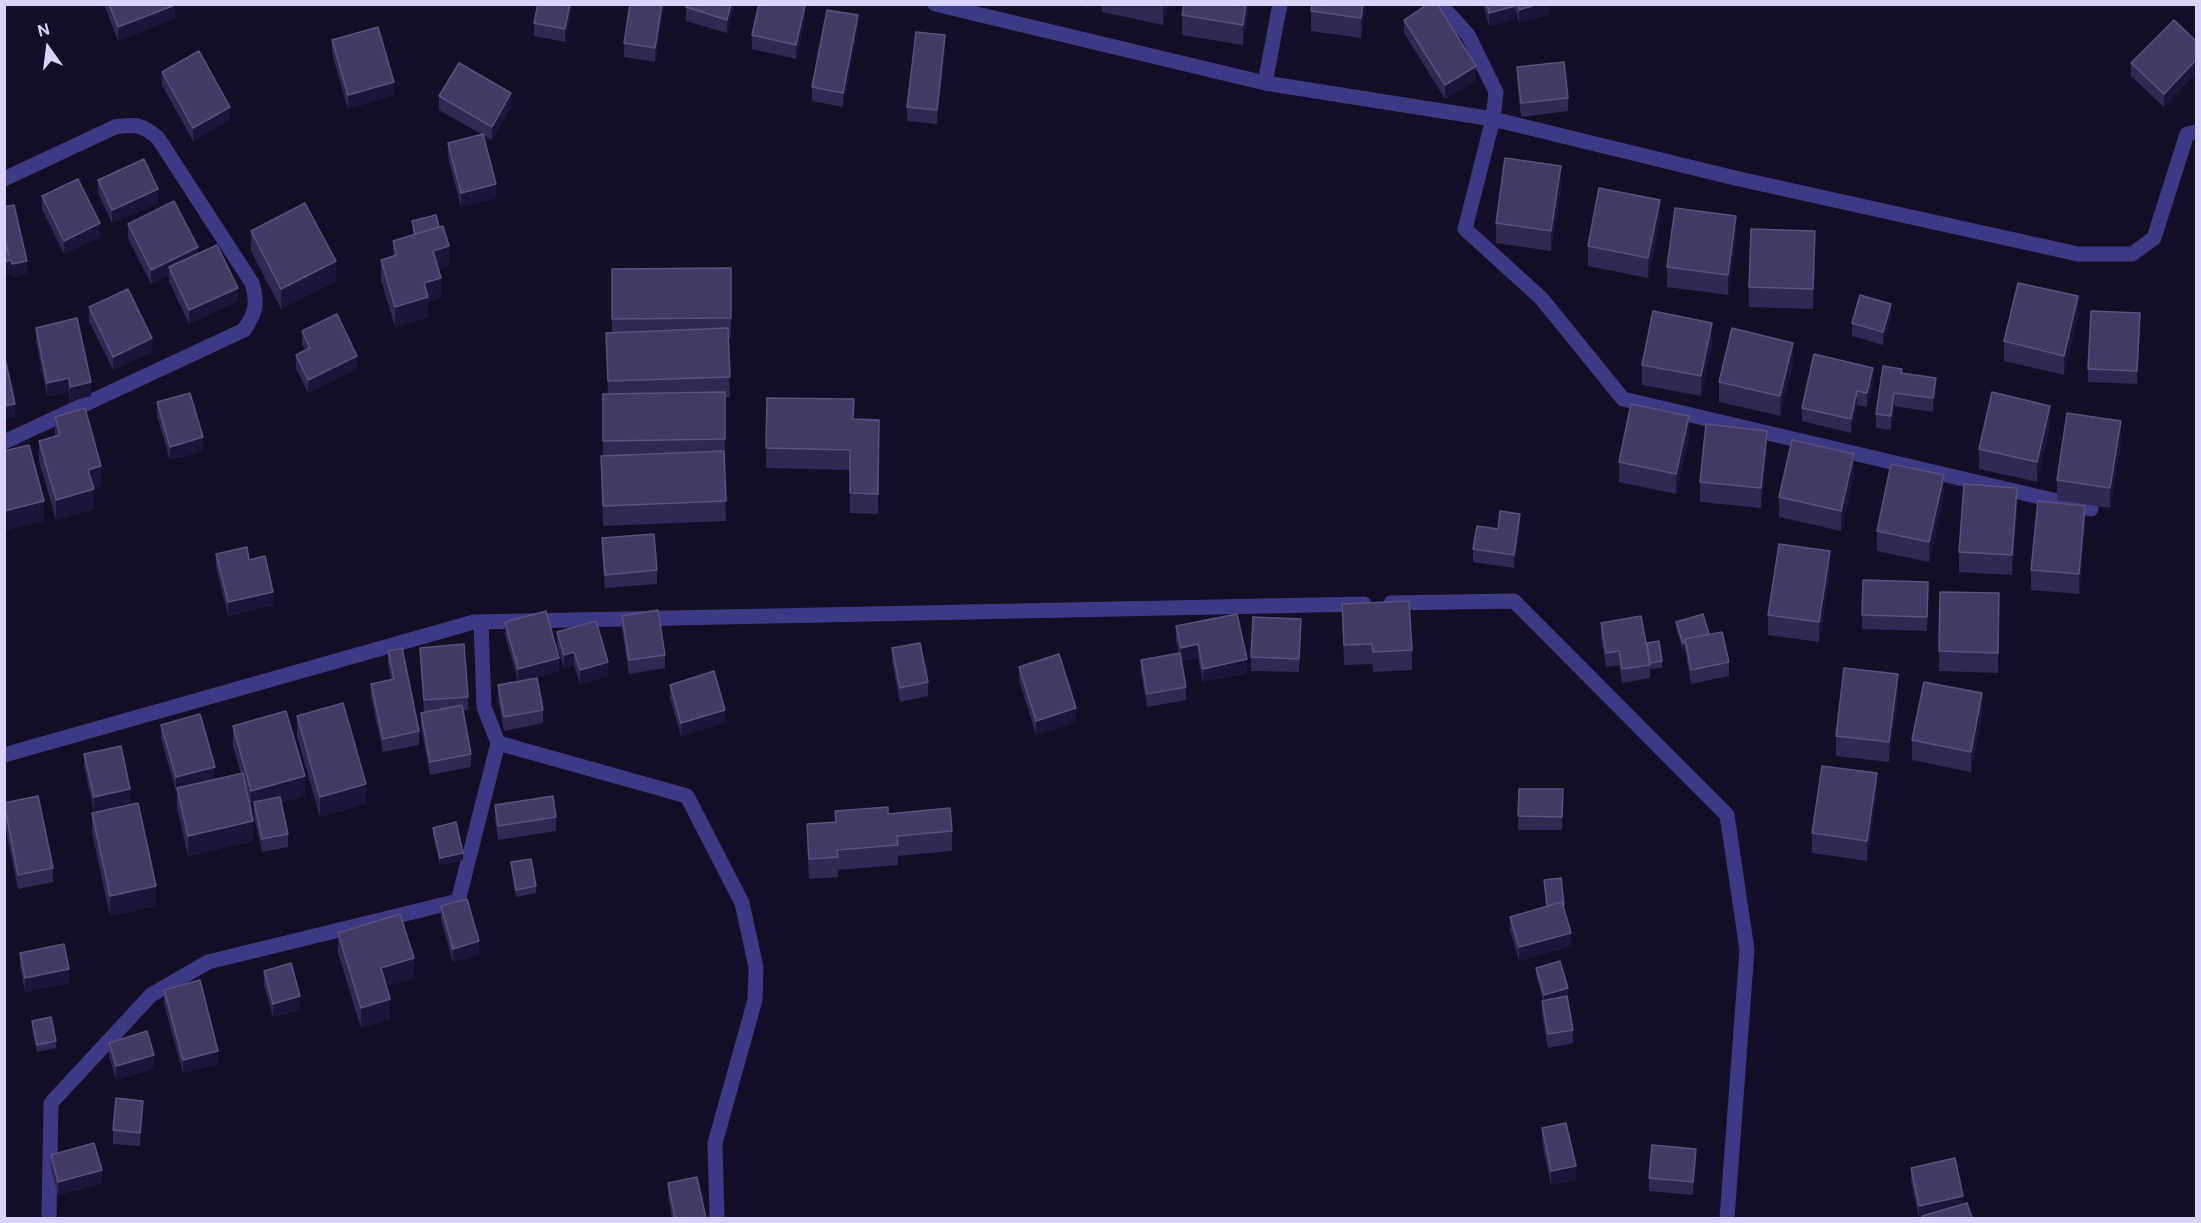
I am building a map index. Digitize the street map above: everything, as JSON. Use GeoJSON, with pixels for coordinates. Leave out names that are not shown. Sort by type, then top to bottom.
{"type":"FeatureCollection","features":[{"type":"Feature","properties":{"kind":"street"},"geometry":{"type":"LineString","coordinates":[[935,4],[1265,82],[1493,120],[1735,178],[2078,254],[2132,254],[2154,238],[2196,117]]}},
{"type":"Feature","properties":{"kind":"street"},"geometry":{"type":"LineString","coordinates":[[1265,82],[1280,4]]}},
{"type":"Feature","properties":{"kind":"street"},"geometry":{"type":"LineString","coordinates":[[1440,4],[1467,36],[1496,92],[1493,120],[1466,229],[1541,298],[1623,399],[2091,509]]}},
{"type":"Feature","properties":{"kind":"street"},"geometry":{"type":"LineString","coordinates":[[4,179],[115,127],[129,125],[145,127],[158,138],[252,283],[257,299],[254,316],[244,330],[4,442]]}},
{"type":"Feature","properties":{"kind":"street"},"geometry":{"type":"LineString","coordinates":[[4,755],[481,622],[1514,601],[1727,815],[1747,950],[1727,1218]]}},
{"type":"Feature","properties":{"kind":"street"},"geometry":{"type":"LineString","coordinates":[[49,1218],[51,1103],[151,995],[208,962],[458,902],[498,743],[484,707],[481,622]]}},
{"type":"Feature","properties":{"kind":"street"},"geometry":{"type":"LineString","coordinates":[[498,743],[687,796],[742,903],[756,967],[754,1000],[715,1143],[717,1218]]}},
{"type":"Feature","properties":{"kind":"building"},"geometry":{"type":"Polygon","coordinates":[[[109,4],[175,4],[175,5],[118,27],[109,4]]]}},
{"type":"Feature","properties":{"kind":"building"},"geometry":{"type":"Polygon","coordinates":[[[538,4],[570,4],[565,29],[534,23],[538,4]]]}},
{"type":"Feature","properties":{"kind":"building"},"geometry":{"type":"Polygon","coordinates":[[[630,4],[662,4],[655,48],[624,43],[630,4]]]}},
{"type":"Feature","properties":{"kind":"building"},"geometry":{"type":"Polygon","coordinates":[[[687,4],[731,4],[727,20],[686,7],[687,4]]]}},
{"type":"Feature","properties":{"kind":"building"},"geometry":{"type":"Polygon","coordinates":[[[759,4],[805,6],[796,45],[752,35],[759,4]]]}},
{"type":"Feature","properties":{"kind":"building"},"geometry":{"type":"Polygon","coordinates":[[[1184,4],[1246,4],[1243,25],[1182,15],[1184,4]]]}},
{"type":"Feature","properties":{"kind":"building"},"geometry":{"type":"Polygon","coordinates":[[[1312,4],[1363,4],[1361,18],[1311,11],[1312,4]]]}},
{"type":"Feature","properties":{"kind":"building"},"geometry":{"type":"Polygon","coordinates":[[[1428,4],[1437,4],[1476,66],[1445,85],[1404,20],[1428,4]]]}},
{"type":"Feature","properties":{"kind":"building"},"geometry":{"type":"Polygon","coordinates":[[[1487,4],[1515,4],[1515,6],[1489,13],[1487,4]]]}},
{"type":"Feature","properties":{"kind":"building"},"geometry":{"type":"Polygon","coordinates":[[[1518,4],[1538,4],[1519,10],[1518,4]]]}},
{"type":"Feature","properties":{"kind":"building"},"geometry":{"type":"Polygon","coordinates":[[[827,10],[858,15],[843,93],[812,87],[827,10]]]}},
{"type":"Feature","properties":{"kind":"building"},"geometry":{"type":"Polygon","coordinates":[[[2174,20],[2196,41],[2196,60],[2164,94],[2131,63],[2174,20]]]}},
{"type":"Feature","properties":{"kind":"building"},"geometry":{"type":"Polygon","coordinates":[[[378,27],[394,82],[348,95],[332,40],[378,27]]]}},
{"type":"Feature","properties":{"kind":"building"},"geometry":{"type":"Polygon","coordinates":[[[916,32],[945,35],[937,110],[907,107],[916,32]]]}},
{"type":"Feature","properties":{"kind":"building"},"geometry":{"type":"Polygon","coordinates":[[[199,51],[230,107],[193,128],[162,72],[199,51]]]}},
{"type":"Feature","properties":{"kind":"building"},"geometry":{"type":"Polygon","coordinates":[[[1564,62],[1568,98],[1521,103],[1517,67],[1564,62]]]}},
{"type":"Feature","properties":{"kind":"building"},"geometry":{"type":"Polygon","coordinates":[[[459,63],[511,93],[492,127],[439,96],[459,63]]]}},
{"type":"Feature","properties":{"kind":"building"},"geometry":{"type":"Polygon","coordinates":[[[483,134],[496,184],[461,193],[448,143],[483,134]]]}},
{"type":"Feature","properties":{"kind":"building"},"geometry":{"type":"Polygon","coordinates":[[[1505,158],[1561,166],[1551,231],[1496,223],[1505,158]]]}},
{"type":"Feature","properties":{"kind":"building"},"geometry":{"type":"Polygon","coordinates":[[[144,159],[158,189],[112,210],[98,180],[144,159]]]}},
{"type":"Feature","properties":{"kind":"building"},"geometry":{"type":"Polygon","coordinates":[[[78,179],[100,223],[64,241],[42,196],[78,179]]]}},
{"type":"Feature","properties":{"kind":"building"},"geometry":{"type":"Polygon","coordinates":[[[1599,188],[1660,200],[1648,258],[1588,246],[1599,188]]]}},
{"type":"Feature","properties":{"kind":"building"},"geometry":{"type":"Polygon","coordinates":[[[174,201],[198,247],[151,270],[128,224],[174,201]]]}},
{"type":"Feature","properties":{"kind":"building"},"geometry":{"type":"Polygon","coordinates":[[[305,203],[336,261],[281,289],[251,231],[305,203]]]}},
{"type":"Feature","properties":{"kind":"building"},"geometry":{"type":"Polygon","coordinates":[[[14,205],[27,261],[12,264],[11,260],[4,262],[4,240],[9,256],[4,235],[4,207],[14,205]]]}},
{"type":"Feature","properties":{"kind":"building"},"geometry":{"type":"Polygon","coordinates":[[[1675,208],[1736,216],[1728,275],[1667,267],[1675,208]]]}},
{"type":"Feature","properties":{"kind":"building"},"geometry":{"type":"Polygon","coordinates":[[[436,215],[439,227],[415,234],[412,221],[436,215]]]}},
{"type":"Feature","properties":{"kind":"building"},"geometry":{"type":"Polygon","coordinates":[[[443,226],[449,246],[433,251],[441,278],[424,283],[428,297],[395,307],[381,260],[397,255],[393,241],[443,226]]]}},
{"type":"Feature","properties":{"kind":"building"},"geometry":{"type":"Polygon","coordinates":[[[1751,229],[1815,231],[1813,289],[1749,287],[1751,229]]]}},
{"type":"Feature","properties":{"kind":"building"},"geometry":{"type":"Polygon","coordinates":[[[217,245],[238,288],[189,310],[169,267],[217,245]]]}},
{"type":"Feature","properties":{"kind":"building"},"geometry":{"type":"Polygon","coordinates":[[[731,268],[731,318],[612,319],[612,269],[731,268]]]}},
{"type":"Feature","properties":{"kind":"building"},"geometry":{"type":"Polygon","coordinates":[[[2018,283],[2078,296],[2064,356],[2004,341],[2018,283]]]}},
{"type":"Feature","properties":{"kind":"building"},"geometry":{"type":"Polygon","coordinates":[[[128,289],[152,338],[113,357],[89,307],[128,289]]]}},
{"type":"Feature","properties":{"kind":"building"},"geometry":{"type":"Polygon","coordinates":[[[1860,295],[1891,304],[1883,332],[1852,323],[1860,295]]]}},
{"type":"Feature","properties":{"kind":"building"},"geometry":{"type":"Polygon","coordinates":[[[1653,311],[1712,323],[1701,376],[1642,365],[1653,311]]]}},
{"type":"Feature","properties":{"kind":"building"},"geometry":{"type":"Polygon","coordinates":[[[2091,311],[2140,313],[2137,371],[2088,369],[2091,311]]]}},
{"type":"Feature","properties":{"kind":"building"},"geometry":{"type":"Polygon","coordinates":[[[337,314],[357,356],[308,380],[296,355],[310,348],[302,331],[337,314]]]}},
{"type":"Feature","properties":{"kind":"building"},"geometry":{"type":"Polygon","coordinates":[[[77,318],[91,382],[70,387],[69,378],[47,383],[36,328],[77,318]]]}},
{"type":"Feature","properties":{"kind":"building"},"geometry":{"type":"Polygon","coordinates":[[[728,328],[730,377],[608,381],[606,333],[728,328]]]}},
{"type":"Feature","properties":{"kind":"building"},"geometry":{"type":"Polygon","coordinates":[[[1732,328],[1793,343],[1780,396],[1719,382],[1732,328]]]}},
{"type":"Feature","properties":{"kind":"building"},"geometry":{"type":"Polygon","coordinates":[[[4,354],[15,404],[4,406],[4,354]]]}},
{"type":"Feature","properties":{"kind":"building"},"geometry":{"type":"Polygon","coordinates":[[[1814,354],[1873,368],[1867,393],[1857,391],[1851,419],[1802,408],[1814,354]]]}},
{"type":"Feature","properties":{"kind":"building"},"geometry":{"type":"Polygon","coordinates":[[[1883,366],[1902,369],[1901,373],[1936,378],[1933,398],[1894,393],[1891,416],[1876,414],[1883,366]]]}},
{"type":"Feature","properties":{"kind":"building"},"geometry":{"type":"Polygon","coordinates":[[[725,392],[725,439],[603,441],[603,394],[725,392]]]}},
{"type":"Feature","properties":{"kind":"building"},"geometry":{"type":"Polygon","coordinates":[[[1992,392],[2050,406],[2037,462],[1979,449],[1992,392]]]}},
{"type":"Feature","properties":{"kind":"building"},"geometry":{"type":"Polygon","coordinates":[[[190,393],[203,437],[170,447],[157,402],[190,393]]]}},
{"type":"Feature","properties":{"kind":"building"},"geometry":{"type":"Polygon","coordinates":[[[767,398],[854,399],[853,419],[879,420],[878,494],[850,493],[850,450],[766,448],[767,398]]]}},
{"type":"Feature","properties":{"kind":"building"},"geometry":{"type":"Polygon","coordinates":[[[1631,404],[1689,416],[1676,474],[1619,462],[1631,404]]]}},
{"type":"Feature","properties":{"kind":"building"},"geometry":{"type":"Polygon","coordinates":[[[85,408],[101,466],[88,470],[94,489],[56,500],[39,441],[60,435],[55,417],[85,408]]]}},
{"type":"Feature","properties":{"kind":"building"},"geometry":{"type":"Polygon","coordinates":[[[2067,413],[2121,421],[2110,488],[2057,480],[2067,413]]]}},
{"type":"Feature","properties":{"kind":"building"},"geometry":{"type":"Polygon","coordinates":[[[1706,424],[1767,431],[1761,488],[1700,482],[1706,424]]]}},
{"type":"Feature","properties":{"kind":"building"},"geometry":{"type":"Polygon","coordinates":[[[1792,440],[1854,454],[1841,511],[1779,497],[1792,440]]]}},
{"type":"Feature","properties":{"kind":"building"},"geometry":{"type":"Polygon","coordinates":[[[29,445],[44,501],[4,511],[4,451],[29,445]]]}},
{"type":"Feature","properties":{"kind":"building"},"geometry":{"type":"Polygon","coordinates":[[[724,451],[726,501],[603,506],[601,456],[724,451]]]}},
{"type":"Feature","properties":{"kind":"building"},"geometry":{"type":"Polygon","coordinates":[[[1891,464],[1944,475],[1929,542],[1877,531],[1891,464]]]}},
{"type":"Feature","properties":{"kind":"building"},"geometry":{"type":"Polygon","coordinates":[[[1964,484],[2017,488],[2012,555],[1959,552],[1964,484]]]}},
{"type":"Feature","properties":{"kind":"building"},"geometry":{"type":"Polygon","coordinates":[[[2038,501],[2085,506],[2079,574],[2031,570],[2038,501]]]}},
{"type":"Feature","properties":{"kind":"building"},"geometry":{"type":"Polygon","coordinates":[[[1500,511],[1520,514],[1514,555],[1473,549],[1477,526],[1498,529],[1500,511]]]}},
{"type":"Feature","properties":{"kind":"building"},"geometry":{"type":"Polygon","coordinates":[[[654,534],[657,570],[605,575],[602,538],[654,534]]]}},
{"type":"Feature","properties":{"kind":"building"},"geometry":{"type":"Polygon","coordinates":[[[1779,544],[1830,551],[1819,622],[1768,615],[1779,544]]]}},
{"type":"Feature","properties":{"kind":"building"},"geometry":{"type":"Polygon","coordinates":[[[247,547],[249,560],[265,556],[273,592],[228,602],[216,554],[247,547]]]}},
{"type":"Feature","properties":{"kind":"building"},"geometry":{"type":"Polygon","coordinates":[[[1863,580],[1928,582],[1927,617],[1862,615],[1863,580]]]}},
{"type":"Feature","properties":{"kind":"building"},"geometry":{"type":"Polygon","coordinates":[[[1940,592],[1999,593],[1998,653],[1939,651],[1940,592]]]}},
{"type":"Feature","properties":{"kind":"building"},"geometry":{"type":"Polygon","coordinates":[[[1409,601],[1412,650],[1373,652],[1372,644],[1344,645],[1342,604],[1409,601]]]}},
{"type":"Feature","properties":{"kind":"building"},"geometry":{"type":"Polygon","coordinates":[[[658,610],[665,655],[629,660],[622,616],[658,610]]]}},
{"type":"Feature","properties":{"kind":"building"},"geometry":{"type":"Polygon","coordinates":[[[546,611],[559,658],[518,669],[505,622],[546,611]]]}},
{"type":"Feature","properties":{"kind":"building"},"geometry":{"type":"Polygon","coordinates":[[[1237,614],[1247,659],[1203,669],[1198,644],[1181,648],[1176,626],[1237,614]]]}},
{"type":"Feature","properties":{"kind":"building"},"geometry":{"type":"Polygon","coordinates":[[[1703,614],[1709,634],[1685,639],[1683,643],[1676,622],[1703,614]]]}},
{"type":"Feature","properties":{"kind":"building"},"geometry":{"type":"Polygon","coordinates":[[[1641,616],[1650,665],[1622,669],[1619,651],[1606,653],[1601,623],[1641,616]]]}},
{"type":"Feature","properties":{"kind":"building"},"geometry":{"type":"Polygon","coordinates":[[[1253,617],[1301,619],[1299,659],[1251,657],[1253,617]]]}},
{"type":"Feature","properties":{"kind":"building"},"geometry":{"type":"Polygon","coordinates":[[[596,621],[608,662],[580,670],[574,652],[564,655],[557,632],[596,621]]]}},
{"type":"Feature","properties":{"kind":"building"},"geometry":{"type":"Polygon","coordinates":[[[1722,632],[1729,662],[1691,670],[1685,639],[1722,632]]]}},
{"type":"Feature","properties":{"kind":"building"},"geometry":{"type":"Polygon","coordinates":[[[1659,641],[1662,661],[1650,663],[1647,643],[1659,641]]]}},
{"type":"Feature","properties":{"kind":"building"},"geometry":{"type":"Polygon","coordinates":[[[920,643],[928,682],[900,688],[892,648],[920,643]]]}},
{"type":"Feature","properties":{"kind":"building"},"geometry":{"type":"Polygon","coordinates":[[[464,644],[468,697],[424,700],[420,648],[464,644]]]}},
{"type":"Feature","properties":{"kind":"building"},"geometry":{"type":"Polygon","coordinates":[[[402,648],[419,731],[383,739],[371,684],[394,679],[388,651],[402,648]]]}},
{"type":"Feature","properties":{"kind":"building"},"geometry":{"type":"Polygon","coordinates":[[[1180,653],[1186,687],[1147,694],[1141,660],[1180,653]]]}},
{"type":"Feature","properties":{"kind":"building"},"geometry":{"type":"Polygon","coordinates":[[[1059,654],[1076,708],[1036,721],[1019,667],[1059,654]]]}},
{"type":"Feature","properties":{"kind":"building"},"geometry":{"type":"Polygon","coordinates":[[[1844,668],[1898,674],[1889,742],[1836,736],[1844,668]]]}},
{"type":"Feature","properties":{"kind":"building"},"geometry":{"type":"Polygon","coordinates":[[[714,671],[725,710],[681,723],[670,685],[714,671]]]}},
{"type":"Feature","properties":{"kind":"building"},"geometry":{"type":"Polygon","coordinates":[[[537,678],[543,710],[504,717],[498,685],[537,678]]]}},
{"type":"Feature","properties":{"kind":"building"},"geometry":{"type":"Polygon","coordinates":[[[1924,682],[1982,693],[1971,752],[1912,740],[1924,682]]]}},
{"type":"Feature","properties":{"kind":"building"},"geometry":{"type":"Polygon","coordinates":[[[343,703],[366,784],[320,797],[297,716],[343,703]]]}},
{"type":"Feature","properties":{"kind":"building"},"geometry":{"type":"Polygon","coordinates":[[[462,705],[471,754],[430,762],[421,713],[462,705]]]}},
{"type":"Feature","properties":{"kind":"building"},"geometry":{"type":"Polygon","coordinates":[[[286,711],[305,776],[251,791],[233,726],[286,711]]]}},
{"type":"Feature","properties":{"kind":"building"},"geometry":{"type":"Polygon","coordinates":[[[200,714],[215,767],[176,777],[161,725],[200,714]]]}},
{"type":"Feature","properties":{"kind":"building"},"geometry":{"type":"Polygon","coordinates":[[[121,746],[130,789],[94,797],[84,754],[121,746]]]}},
{"type":"Feature","properties":{"kind":"building"},"geometry":{"type":"Polygon","coordinates":[[[1822,766],[1877,773],[1867,841],[1812,833],[1822,766]]]}},
{"type":"Feature","properties":{"kind":"building"},"geometry":{"type":"Polygon","coordinates":[[[243,773],[253,821],[188,836],[177,788],[243,773]]]}},
{"type":"Feature","properties":{"kind":"building"},"geometry":{"type":"Polygon","coordinates":[[[1519,789],[1563,789],[1562,817],[1518,816],[1519,789]]]}},
{"type":"Feature","properties":{"kind":"building"},"geometry":{"type":"Polygon","coordinates":[[[38,796],[53,868],[18,875],[4,803],[38,796]]]}},
{"type":"Feature","properties":{"kind":"building"},"geometry":{"type":"Polygon","coordinates":[[[553,796],[556,817],[498,826],[495,805],[553,796]]]}},
{"type":"Feature","properties":{"kind":"building"},"geometry":{"type":"Polygon","coordinates":[[[280,797],[288,834],[262,839],[254,802],[280,797]]]}},
{"type":"Feature","properties":{"kind":"building"},"geometry":{"type":"Polygon","coordinates":[[[138,803],[156,886],[110,896],[92,813],[138,803]]]}},
{"type":"Feature","properties":{"kind":"building"},"geometry":{"type":"Polygon","coordinates":[[[888,807],[888,814],[950,808],[952,831],[897,836],[898,845],[837,850],[838,857],[809,859],[807,824],[836,822],[835,811],[888,807]]]}},
{"type":"Feature","properties":{"kind":"building"},"geometry":{"type":"Polygon","coordinates":[[[456,822],[463,853],[440,858],[433,828],[456,822]]]}},
{"type":"Feature","properties":{"kind":"building"},"geometry":{"type":"Polygon","coordinates":[[[531,859],[536,886],[516,890],[511,862],[531,859]]]}},
{"type":"Feature","properties":{"kind":"building"},"geometry":{"type":"Polygon","coordinates":[[[1561,878],[1564,905],[1562,902],[1547,906],[1544,880],[1561,878]]]}},
{"type":"Feature","properties":{"kind":"building"},"geometry":{"type":"Polygon","coordinates":[[[467,899],[479,941],[453,949],[441,906],[467,899]]]}},
{"type":"Feature","properties":{"kind":"building"},"geometry":{"type":"Polygon","coordinates":[[[1562,902],[1571,933],[1519,947],[1510,917],[1562,902]]]}},
{"type":"Feature","properties":{"kind":"building"},"geometry":{"type":"Polygon","coordinates":[[[400,914],[414,958],[381,968],[390,999],[361,1008],[338,933],[400,914]]]}},
{"type":"Feature","properties":{"kind":"building"},"geometry":{"type":"Polygon","coordinates":[[[64,944],[69,969],[25,978],[20,953],[64,944]]]}},
{"type":"Feature","properties":{"kind":"building"},"geometry":{"type":"Polygon","coordinates":[[[1560,961],[1568,988],[1544,995],[1536,968],[1560,961]]]}},
{"type":"Feature","properties":{"kind":"building"},"geometry":{"type":"Polygon","coordinates":[[[291,963],[300,996],[273,1004],[264,971],[291,963]]]}},
{"type":"Feature","properties":{"kind":"building"},"geometry":{"type":"Polygon","coordinates":[[[200,980],[218,1051],[183,1060],[164,990],[200,980]]]}},
{"type":"Feature","properties":{"kind":"building"},"geometry":{"type":"Polygon","coordinates":[[[1567,996],[1573,1030],[1548,1034],[1542,1001],[1567,996]]]}},
{"type":"Feature","properties":{"kind":"building"},"geometry":{"type":"Polygon","coordinates":[[[51,1017],[56,1041],[37,1045],[32,1021],[51,1017]]]}},
{"type":"Feature","properties":{"kind":"building"},"geometry":{"type":"Polygon","coordinates":[[[147,1031],[154,1055],[116,1066],[109,1043],[147,1031]]]}},
{"type":"Feature","properties":{"kind":"building"},"geometry":{"type":"Polygon","coordinates":[[[116,1098],[143,1101],[140,1133],[113,1130],[116,1098]]]}},
{"type":"Feature","properties":{"kind":"building"},"geometry":{"type":"Polygon","coordinates":[[[1566,1123],[1576,1166],[1551,1171],[1542,1128],[1566,1123]]]}},
{"type":"Feature","properties":{"kind":"building"},"geometry":{"type":"Polygon","coordinates":[[[94,1143],[102,1170],[58,1182],[51,1155],[94,1143]]]}},
{"type":"Feature","properties":{"kind":"building"},"geometry":{"type":"Polygon","coordinates":[[[1652,1145],[1696,1149],[1693,1182],[1649,1178],[1652,1145]]]}},
{"type":"Feature","properties":{"kind":"building"},"geometry":{"type":"Polygon","coordinates":[[[1955,1158],[1963,1196],[1919,1206],[1911,1168],[1955,1158]]]}},
{"type":"Feature","properties":{"kind":"building"},"geometry":{"type":"Polygon","coordinates":[[[697,1177],[706,1218],[675,1218],[668,1183],[697,1177]]]}},
{"type":"Feature","properties":{"kind":"building"},"geometry":{"type":"Polygon","coordinates":[[[1967,1203],[1972,1218],[1923,1218],[1922,1216],[1967,1203]]]}}]}
